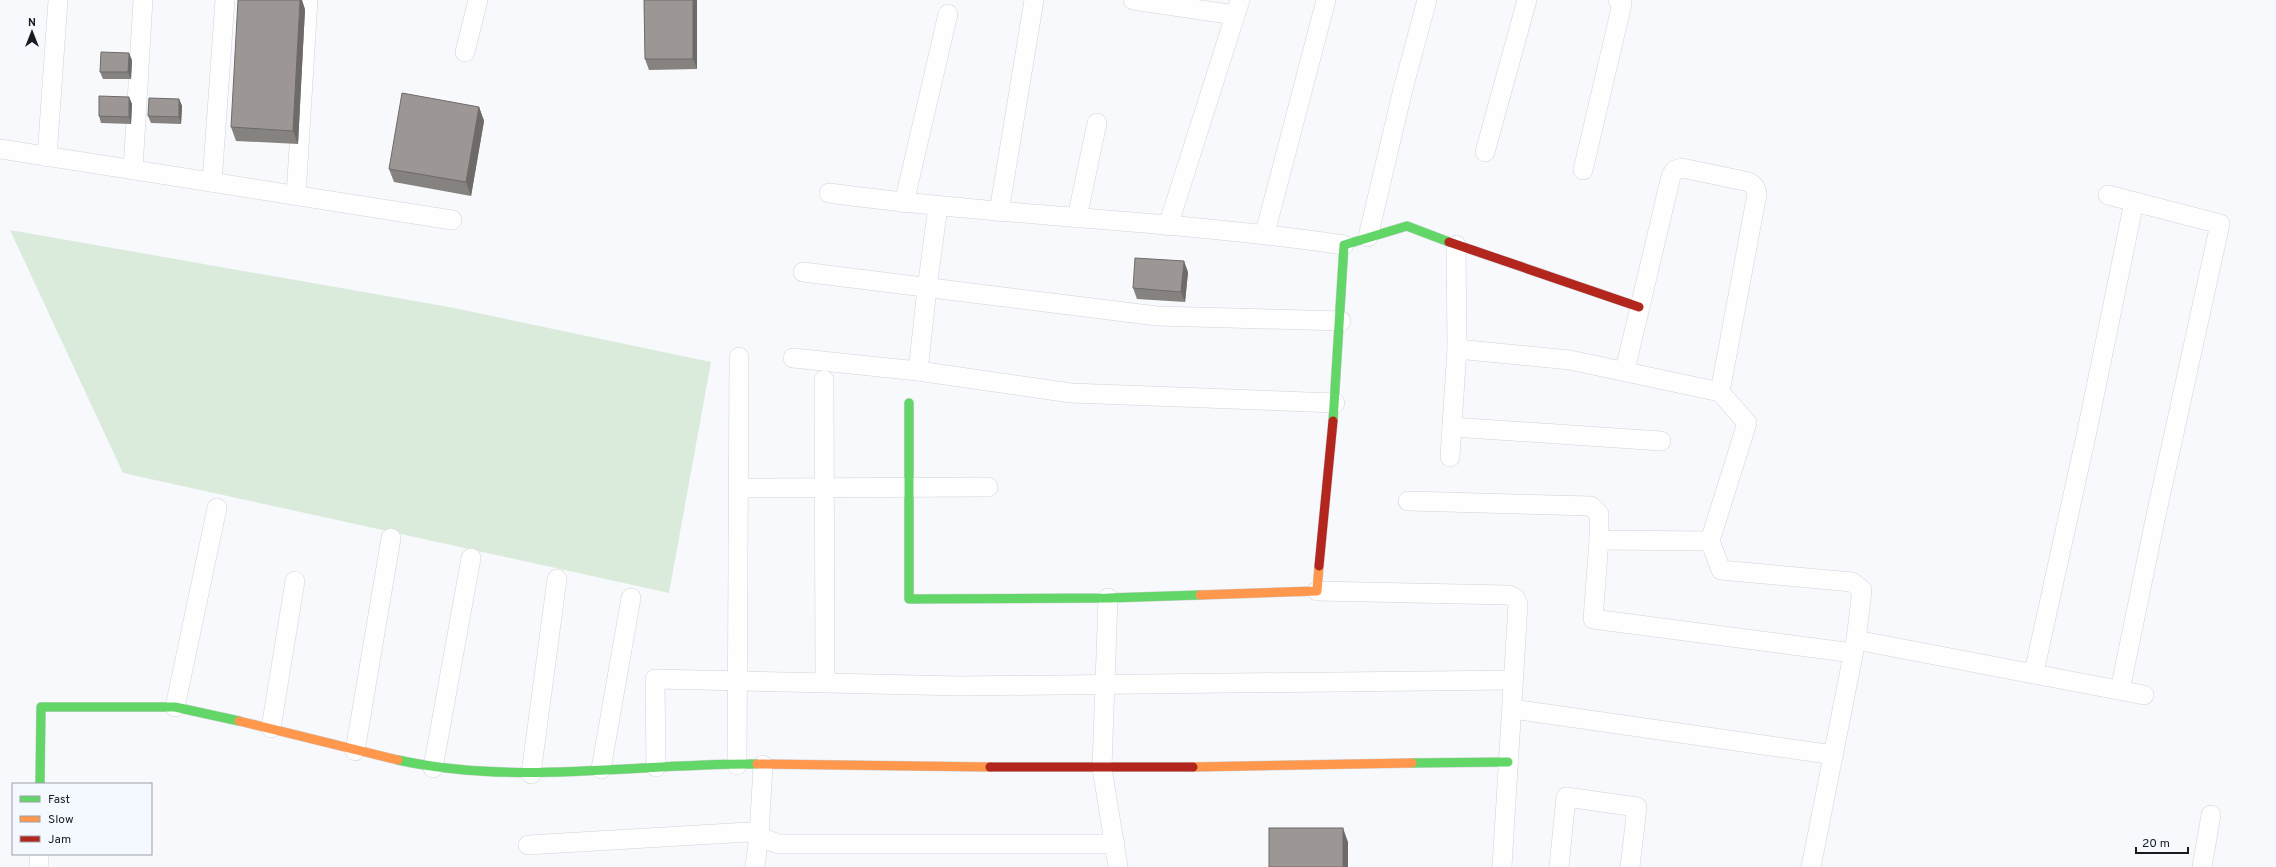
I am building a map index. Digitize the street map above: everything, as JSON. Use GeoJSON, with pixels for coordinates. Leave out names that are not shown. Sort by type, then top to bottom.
{"type":"FeatureCollection","features":[{"type":"Feature","properties":{"kind":"street"},"geometry":{"type":"LineString","coordinates":[[47,157],[58,0]]}},
{"type":"Feature","properties":{"kind":"street"},"geometry":{"type":"LineString","coordinates":[[133,170],[144,0]]}},
{"type":"Feature","properties":{"kind":"street"},"geometry":{"type":"LineString","coordinates":[[212,182],[225,0]]}},
{"type":"Feature","properties":{"kind":"street"},"geometry":{"type":"LineString","coordinates":[[296,196],[308,0]]}},
{"type":"Feature","properties":{"kind":"street"},"geometry":{"type":"LineString","coordinates":[[465,52],[478,0]]}},
{"type":"Feature","properties":{"kind":"street"},"geometry":{"type":"LineString","coordinates":[[1000,212],[1034,0]]}},
{"type":"Feature","properties":{"kind":"street"},"geometry":{"type":"LineString","coordinates":[[1133,0],[1237,8],[1168,226]]}},
{"type":"Feature","properties":{"kind":"street"},"geometry":{"type":"LineString","coordinates":[[1265,233],[1326,0]]}},
{"type":"Feature","properties":{"kind":"street"},"geometry":{"type":"LineString","coordinates":[[1368,237],[1403,89],[1427,0]]}},
{"type":"Feature","properties":{"kind":"street"},"geometry":{"type":"LineString","coordinates":[[1484,152],[1526,0]]}},
{"type":"Feature","properties":{"kind":"street"},"geometry":{"type":"LineString","coordinates":[[1583,170],[1622,4],[1618,0]]}},
{"type":"Feature","properties":{"kind":"street"},"geometry":{"type":"LineString","coordinates":[[904,203],[948,14]]}},
{"type":"Feature","properties":{"kind":"street"},"geometry":{"type":"LineString","coordinates":[[1077,218],[1097,122]]}},
{"type":"Feature","properties":{"kind":"street"},"geometry":{"type":"LineString","coordinates":[[0,149],[452,220]]}},
{"type":"Feature","properties":{"kind":"street"},"geometry":{"type":"LineString","coordinates":[[1625,370],[1639,307],[1672,176],[1675,170],[1682,168],[1749,182],[1755,187],[1757,194],[1720,392]]}},
{"type":"Feature","properties":{"kind":"street"},"geometry":{"type":"LineString","coordinates":[[829,193],[904,203],[1000,212],[1265,233],[1344,245],[1407,226],[1456,245],[1639,307]]}},
{"type":"Feature","properties":{"kind":"street"},"geometry":{"type":"LineString","coordinates":[[2108,195],[2220,224],[2155,520],[2120,690]]}},
{"type":"Feature","properties":{"kind":"street"},"geometry":{"type":"LineString","coordinates":[[2034,672],[2086,436],[2134,202]]}},
{"type":"Feature","properties":{"kind":"street"},"geometry":{"type":"LineString","coordinates":[[918,371],[926,288],[938,206]]}},
{"type":"Feature","properties":{"kind":"street"},"geometry":{"type":"LineString","coordinates":[[1317,592],[1335,403],[1341,321],[1344,245]]}},
{"type":"Feature","properties":{"kind":"street"},"geometry":{"type":"LineString","coordinates":[[1450,457],[1457,349],[1456,245]]}},
{"type":"Feature","properties":{"kind":"street"},"geometry":{"type":"LineString","coordinates":[[803,272],[1157,316],[1341,321]]}},
{"type":"Feature","properties":{"kind":"street"},"geometry":{"type":"LineString","coordinates":[[1457,349],[1570,360],[1625,370],[1720,392],[1747,423],[1710,541],[1721,570],[1852,582],[1862,590],[1855,646],[1811,867]]}},
{"type":"Feature","properties":{"kind":"street"},"geometry":{"type":"LineString","coordinates":[[737,765],[739,357]]}},
{"type":"Feature","properties":{"kind":"street"},"geometry":{"type":"LineString","coordinates":[[793,358],[918,371],[1071,393],[1335,403]]}},
{"type":"Feature","properties":{"kind":"street"},"geometry":{"type":"LineString","coordinates":[[824,380],[825,682]]}},
{"type":"Feature","properties":{"kind":"street"},"geometry":{"type":"LineString","coordinates":[[909,403],[909,599],[1108,598],[1317,592],[1509,596],[1518,604],[1502,867]]}},
{"type":"Feature","properties":{"kind":"street"},"geometry":{"type":"LineString","coordinates":[[1452,428],[1661,441]]}},
{"type":"Feature","properties":{"kind":"street"},"geometry":{"type":"LineString","coordinates":[[738,488],[988,487]]}},
{"type":"Feature","properties":{"kind":"street"},"geometry":{"type":"LineString","coordinates":[[1408,501],[1591,506],[1599,514],[1599,540],[1593,619],[1855,646],[2034,672],[2144,695]]}},
{"type":"Feature","properties":{"kind":"street"},"geometry":{"type":"LineString","coordinates":[[175,707],[217,508]]}},
{"type":"Feature","properties":{"kind":"street"},"geometry":{"type":"LineString","coordinates":[[355,751],[391,538]]}},
{"type":"Feature","properties":{"kind":"street"},"geometry":{"type":"LineString","coordinates":[[1599,540],[1710,541]]}},
{"type":"Feature","properties":{"kind":"street"},"geometry":{"type":"LineString","coordinates":[[433,768],[471,558]]}},
{"type":"Feature","properties":{"kind":"street"},"geometry":{"type":"LineString","coordinates":[[531,774],[557,579]]}},
{"type":"Feature","properties":{"kind":"street"},"geometry":{"type":"LineString","coordinates":[[271,728],[295,581]]}},
{"type":"Feature","properties":{"kind":"street"},"geometry":{"type":"LineString","coordinates":[[600,769],[631,598]]}},
{"type":"Feature","properties":{"kind":"street"},"geometry":{"type":"LineString","coordinates":[[1108,598],[1103,684],[1102,768],[1118,867]]}},
{"type":"Feature","properties":{"kind":"street"},"geometry":{"type":"LineString","coordinates":[[656,767],[655,679],[960,686],[1513,680]]}},
{"type":"Feature","properties":{"kind":"street"},"geometry":{"type":"LineString","coordinates":[[40,783],[41,708],[175,707],[271,728],[355,751],[433,768],[531,774],[600,769],[737,765],[1102,768],[1508,762]]}},
{"type":"Feature","properties":{"kind":"street"},"geometry":{"type":"LineString","coordinates":[[1512,710],[1834,755]]}},
{"type":"Feature","properties":{"kind":"street"},"geometry":{"type":"LineString","coordinates":[[755,867],[759,836],[763,765]]}},
{"type":"Feature","properties":{"kind":"street"},"geometry":{"type":"LineString","coordinates":[[1558,867],[1566,797],[1637,807],[1630,867]]}},
{"type":"Feature","properties":{"kind":"street"},"geometry":{"type":"LineString","coordinates":[[2202,867],[2211,816]]}},
{"type":"Feature","properties":{"kind":"street"},"geometry":{"type":"LineString","coordinates":[[528,845],[749,832],[778,844],[1115,844]]}},
{"type":"Feature","properties":{"kind":"street"},"geometry":{"type":"LineString","coordinates":[[39,855],[39,867]]}},
{"type":"Feature","properties":{"kind":"green space"},"geometry":{"type":"Polygon","coordinates":[[[10,230],[449,307],[711,362],[669,593],[123,473],[10,230]]]}},
{"type":"Feature","properties":{"kind":"building"},"geometry":{"type":"Polygon","coordinates":[[[238,0],[300,0],[293,131],[231,127],[238,0]]]}},
{"type":"Feature","properties":{"kind":"building"},"geometry":{"type":"Polygon","coordinates":[[[644,0],[693,0],[693,59],[645,59],[644,0]]]}},
{"type":"Feature","properties":{"kind":"building"},"geometry":{"type":"Polygon","coordinates":[[[101,52],[129,53],[128,72],[100,72],[101,52]]]}},
{"type":"Feature","properties":{"kind":"building"},"geometry":{"type":"Polygon","coordinates":[[[402,93],[479,107],[466,182],[389,169],[402,93]]]}},
{"type":"Feature","properties":{"kind":"building"},"geometry":{"type":"Polygon","coordinates":[[[99,96],[129,97],[129,117],[99,116],[99,96]]]}},
{"type":"Feature","properties":{"kind":"building"},"geometry":{"type":"Polygon","coordinates":[[[149,98],[179,99],[179,117],[148,116],[149,98]]]}},
{"type":"Feature","properties":{"kind":"building"},"geometry":{"type":"Polygon","coordinates":[[[1135,258],[1184,261],[1181,292],[1133,288],[1135,258]]]}},
{"type":"Feature","properties":{"kind":"building"},"geometry":{"type":"Polygon","coordinates":[[[1269,828],[1343,828],[1343,867],[1269,867],[1269,828]]]}},
{"type":"Feature","properties":{"kind":"traffic: fast"},"geometry":{"type":"LineString","coordinates":[[1333,421],[1344,245],[1407,226],[1449,242]]}},
{"type":"Feature","properties":{"kind":"traffic: fast"},"geometry":{"type":"LineString","coordinates":[[909,403],[909,599],[1108,598],[1200,595]]}},
{"type":"Feature","properties":{"kind":"traffic: fast"},"geometry":{"type":"LineString","coordinates":[[40,783],[41,707],[175,707],[239,721]]}},
{"type":"Feature","properties":{"kind":"traffic: fast"},"geometry":{"type":"LineString","coordinates":[[398,760],[442,768],[532,772],[757,764]]}},
{"type":"Feature","properties":{"kind":"traffic: fast"},"geometry":{"type":"LineString","coordinates":[[1412,763],[1508,762]]}},
{"type":"Feature","properties":{"kind":"traffic: slow"},"geometry":{"type":"LineString","coordinates":[[1200,595],[1317,591],[1319,566]]}},
{"type":"Feature","properties":{"kind":"traffic: slow"},"geometry":{"type":"LineString","coordinates":[[239,721],[398,760]]}},
{"type":"Feature","properties":{"kind":"traffic: slow"},"geometry":{"type":"LineString","coordinates":[[1193,767],[1412,763]]}},
{"type":"Feature","properties":{"kind":"traffic: slow"},"geometry":{"type":"LineString","coordinates":[[757,764],[990,767]]}},
{"type":"Feature","properties":{"kind":"traffic: jam"},"geometry":{"type":"LineString","coordinates":[[1449,242],[1639,307]]}},
{"type":"Feature","properties":{"kind":"traffic: jam"},"geometry":{"type":"LineString","coordinates":[[1319,566],[1333,421]]}},
{"type":"Feature","properties":{"kind":"traffic: jam"},"geometry":{"type":"LineString","coordinates":[[990,767],[1193,767]]}}]}
